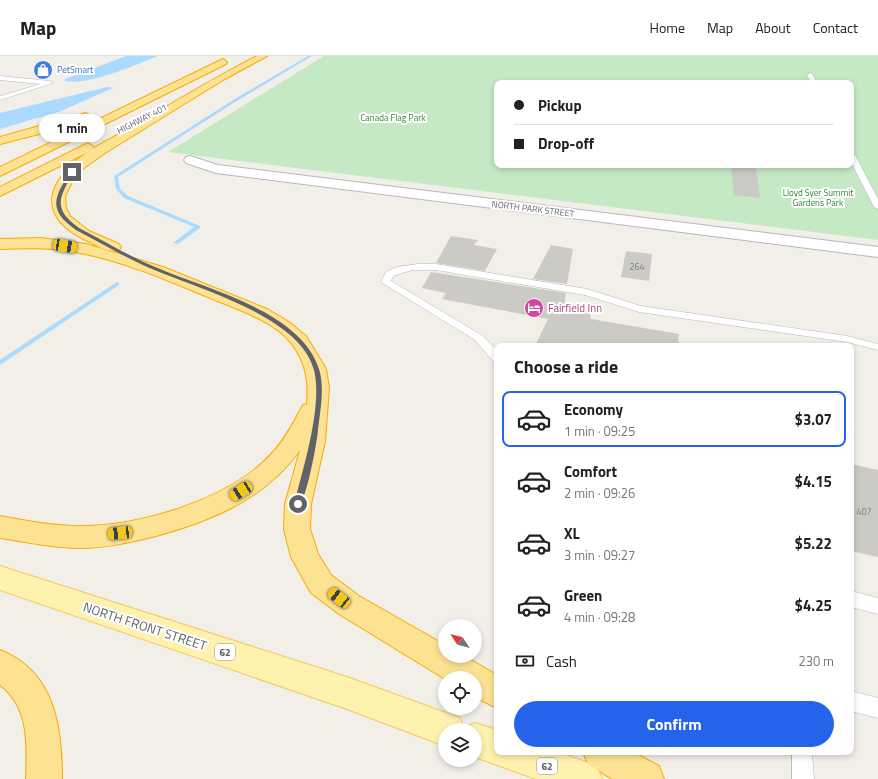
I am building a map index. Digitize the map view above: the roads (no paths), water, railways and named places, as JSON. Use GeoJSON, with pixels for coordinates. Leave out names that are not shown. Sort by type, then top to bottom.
{"type":"FeatureCollection","features":[{"type":"Feature","properties":{"kind":"highway"},"geometry":{"type":"LineString","coordinates":[[111,105],[231,56]]}},
{"type":"Feature","properties":{"kind":"highway","name":"HIGHWAY 401"},"geometry":{"type":"LineString","coordinates":[[0,172],[235,56]]}},
{"type":"Feature","properties":{"kind":"highway","name":"HIGHWAY 401"},"geometry":{"type":"LineString","coordinates":[[0,192],[263,56]]}},
{"type":"Feature","properties":{"kind":"highway"},"geometry":{"type":"LineString","coordinates":[[157,270],[77,229],[67,222],[59,208],[59,194],[72,172],[84,161],[222,78]]}},
{"type":"Feature","properties":{"kind":"highway"},"geometry":{"type":"LineString","coordinates":[[0,140],[50,128],[97,111]]}},
{"type":"Feature","properties":{"kind":"highway"},"geometry":{"type":"LineString","coordinates":[[0,244],[41,243],[86,249],[157,270],[234,300],[261,313],[282,326],[299,340],[316,369],[319,388],[314,441],[298,504],[297,529],[306,557],[321,584],[349,605],[460,671]]}},
{"type":"Feature","properties":{"kind":"highway"},"geometry":{"type":"LineString","coordinates":[[0,527],[38,534],[77,537],[120,533],[159,525],[200,513],[232,497],[260,479],[281,460],[296,442],[319,388]]}},
{"type":"Feature","properties":{"kind":"highway"},"geometry":{"type":"LineString","coordinates":[[0,665],[13,674],[35,701],[45,738],[44,779]]}},
{"type":"Feature","properties":{"kind":"highway"},"geometry":{"type":"LineString","coordinates":[[482,684],[494,690]]}},
{"type":"Feature","properties":{"kind":"highway"},"geometry":{"type":"LineString","coordinates":[[605,755],[646,779]]}},
{"type":"Feature","properties":{"kind":"main road","name":"NORTH FRONT STREET"},"geometry":{"type":"LineString","coordinates":[[0,578],[340,691],[438,726]]}},
{"type":"Feature","properties":{"kind":"main road"},"geometry":{"type":"LineString","coordinates":[[482,743],[494,747]]}},
{"type":"Feature","properties":{"kind":"main road","name":"62"},"geometry":{"type":"LineString","coordinates":[[518,755],[584,779]]}},
{"type":"Feature","properties":{"kind":"street","name":"NORTH PARK STREET"},"geometry":{"type":"LineString","coordinates":[[190,160],[216,169],[878,252]]}},
{"type":"Feature","properties":{"kind":"lane"},"geometry":{"type":"LineString","coordinates":[[810,75],[812,80]]}},
{"type":"Feature","properties":{"kind":"lane"},"geometry":{"type":"LineString","coordinates":[[0,78],[50,83],[0,98]]}},
{"type":"Feature","properties":{"kind":"lane"},"geometry":{"type":"LineString","coordinates":[[854,161],[878,207]]}},
{"type":"Feature","properties":{"kind":"lane"},"geometry":{"type":"LineString","coordinates":[[494,355],[479,338],[386,282],[389,274],[397,269],[415,266],[436,266],[587,292],[639,309],[847,339],[878,347]]}},
{"type":"Feature","properties":{"kind":"lane"},"geometry":{"type":"LineString","coordinates":[[854,600],[878,606]]}},
{"type":"Feature","properties":{"kind":"lane"},"geometry":{"type":"LineString","coordinates":[[854,702],[878,708]]}},
{"type":"Feature","properties":{"kind":"lane"},"geometry":{"type":"LineString","coordinates":[[802,755],[804,779]]}},
{"type":"Feature","properties":{"kind":"water"},"geometry":{"type":"Polygon","coordinates":[[[126,56],[158,56],[98,78],[74,82],[65,81],[65,79],[126,56]]]}},
{"type":"Feature","properties":{"kind":"water"},"geometry":{"type":"Polygon","coordinates":[[[107,87],[113,88],[61,111],[0,129],[0,113],[107,87]]]}},
{"type":"Feature","properties":{"kind":"waterway"},"geometry":{"type":"LineString","coordinates":[[176,243],[198,227],[126,197],[118,189],[116,177],[234,101],[310,56]]}},
{"type":"Feature","properties":{"kind":"waterway"},"geometry":{"type":"LineString","coordinates":[[0,363],[117,284]]}},
{"type":"Feature","properties":{"kind":"place","name":"PetSmart"},"geometry":{"type":"Point","coordinates":[43,70]}},
{"type":"Feature","properties":{"kind":"place","name":"Fairfield Inn"},"geometry":{"type":"Point","coordinates":[534,308]}},
{"type":"Feature","properties":{"kind":"park label","name":"Canada Flag Park"},"geometry":{"type":"Point","coordinates":[393,118]}},
{"type":"Feature","properties":{"kind":"park label","name":"Lloyd Syer Summit Gardens Park"},"geometry":{"type":"Point","coordinates":[818,198]}}]}
